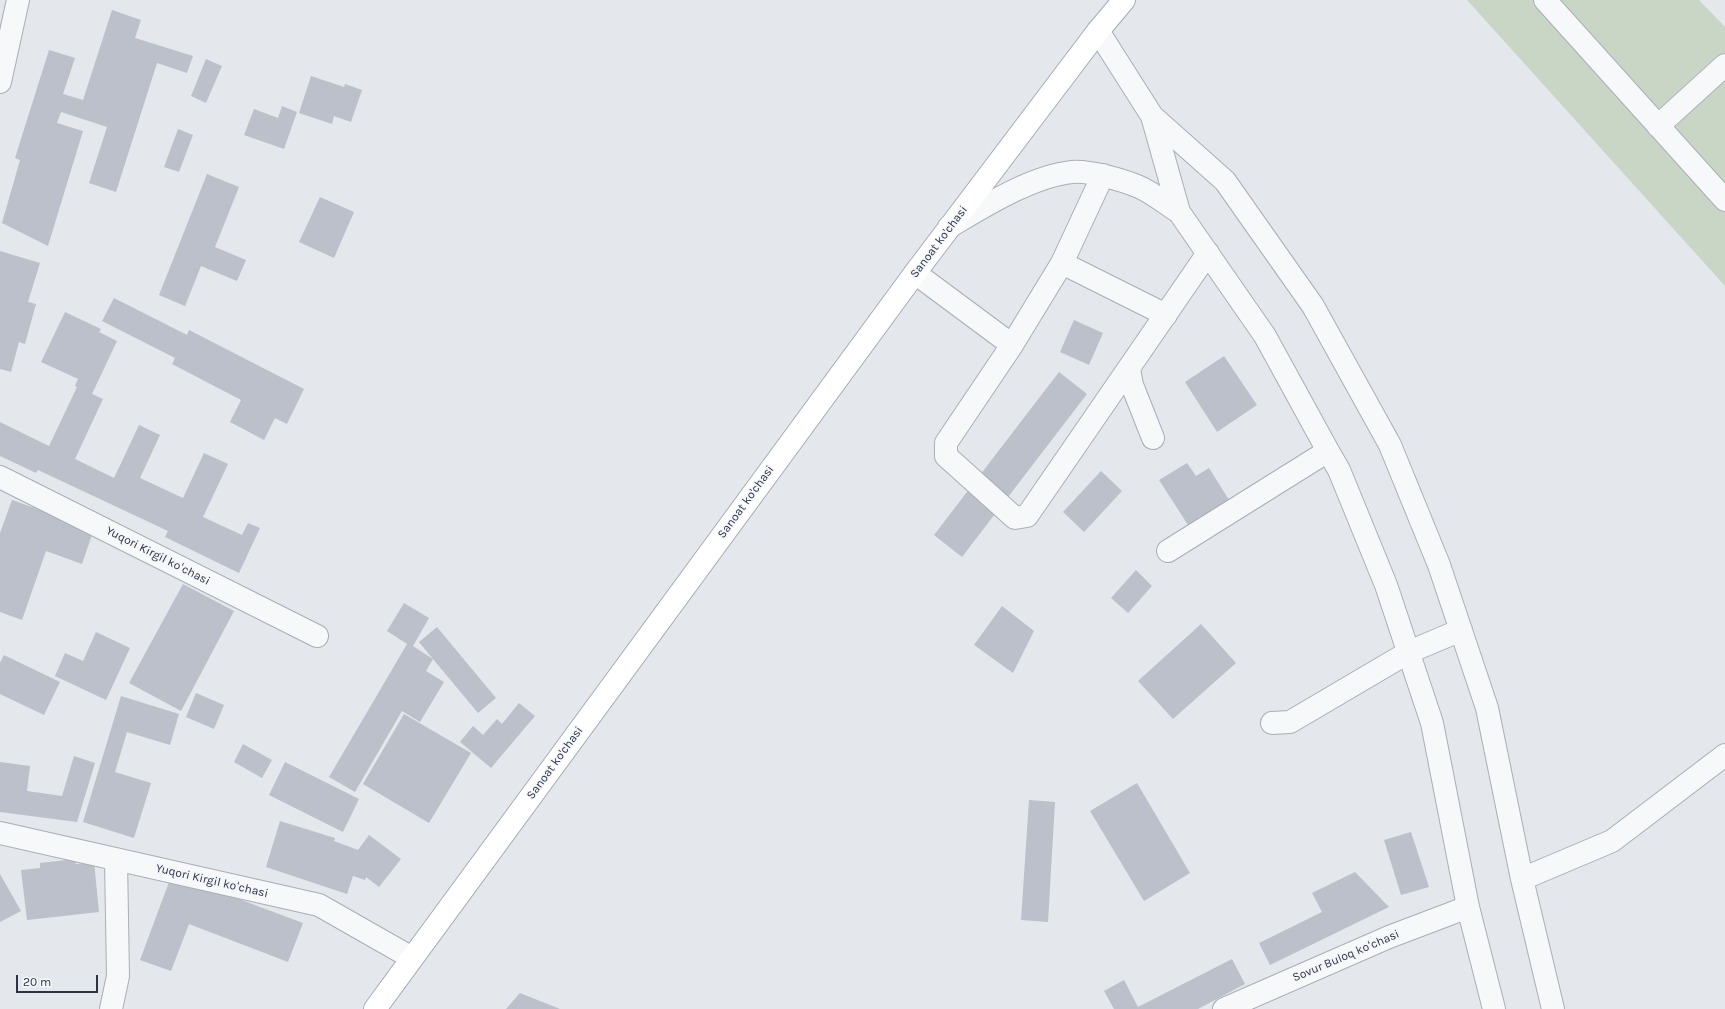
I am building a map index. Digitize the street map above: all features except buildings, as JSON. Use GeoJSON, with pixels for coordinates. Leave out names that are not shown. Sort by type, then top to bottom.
{"type":"FeatureCollection","features":[{"type":"Feature","properties":{"kind":"main road","name":"Sanoat ko'chasi"},"geometry":{"type":"LineString","coordinates":[[375,1009],[915,273],[1124,0]]}},
{"type":"Feature","properties":{"kind":"street"},"geometry":{"type":"LineString","coordinates":[[0,82],[18,0]]}},
{"type":"Feature","properties":{"kind":"street"},"geometry":{"type":"LineString","coordinates":[[1544,0],[1725,200]]}},
{"type":"Feature","properties":{"kind":"street"},"geometry":{"type":"LineString","coordinates":[[1098,32],[1152,116],[1225,181],[1313,306],[1390,445],[1439,565],[1487,708],[1522,879],[1553,1009]]}},
{"type":"Feature","properties":{"kind":"street"},"geometry":{"type":"LineString","coordinates":[[1658,126],[1725,65]]}},
{"type":"Feature","properties":{"kind":"street"},"geometry":{"type":"LineString","coordinates":[[1152,116],[1179,212],[1265,336],[1339,470],[1386,585],[1432,723],[1468,907],[1494,1009]]}},
{"type":"Feature","properties":{"kind":"street"},"geometry":{"type":"LineString","coordinates":[[950,227],[1005,195],[1045,178],[1072,171],[1102,175],[1138,186],[1179,212]]}},
{"type":"Feature","properties":{"kind":"street"},"geometry":{"type":"LineString","coordinates":[[1102,175],[1062,263],[1012,345],[946,443],[946,456],[1015,518],[1026,516],[1208,254]]}},
{"type":"Feature","properties":{"kind":"street"},"geometry":{"type":"LineString","coordinates":[[1062,263],[1166,315]]}},
{"type":"Feature","properties":{"kind":"street"},"geometry":{"type":"LineString","coordinates":[[915,273],[1012,345]]}},
{"type":"Feature","properties":{"kind":"street"},"geometry":{"type":"LineString","coordinates":[[1129,369],[1132,385],[1153,438]]}},
{"type":"Feature","properties":{"kind":"street"},"geometry":{"type":"LineString","coordinates":[[1168,551],[1328,451]]}},
{"type":"Feature","properties":{"kind":"street","name":"Yuqori Kirgil koʻchasi"},"geometry":{"type":"LineString","coordinates":[[0,477],[317,636]]}},
{"type":"Feature","properties":{"kind":"street"},"geometry":{"type":"LineString","coordinates":[[1272,723],[1290,722],[1409,652],[1462,630]]}},
{"type":"Feature","properties":{"kind":"street"},"geometry":{"type":"LineString","coordinates":[[1522,879],[1612,841],[1725,755]]}},
{"type":"Feature","properties":{"kind":"street","name":"Yuqori Kirgil koʻchasi"},"geometry":{"type":"LineString","coordinates":[[0,833],[319,905],[412,958]]}},
{"type":"Feature","properties":{"kind":"street"},"geometry":{"type":"LineString","coordinates":[[111,1009],[118,976],[116,859]]}},
{"type":"Feature","properties":{"kind":"street","name":"Sovur Buloq koʻchasi"},"geometry":{"type":"LineString","coordinates":[[1224,1009],[1389,938],[1468,907]]}},
{"type":"Feature","properties":{"kind":"green space"},"geometry":{"type":"Polygon","coordinates":[[[1467,0],[1699,0],[1725,27],[1725,286],[1467,0]]]}}]}
